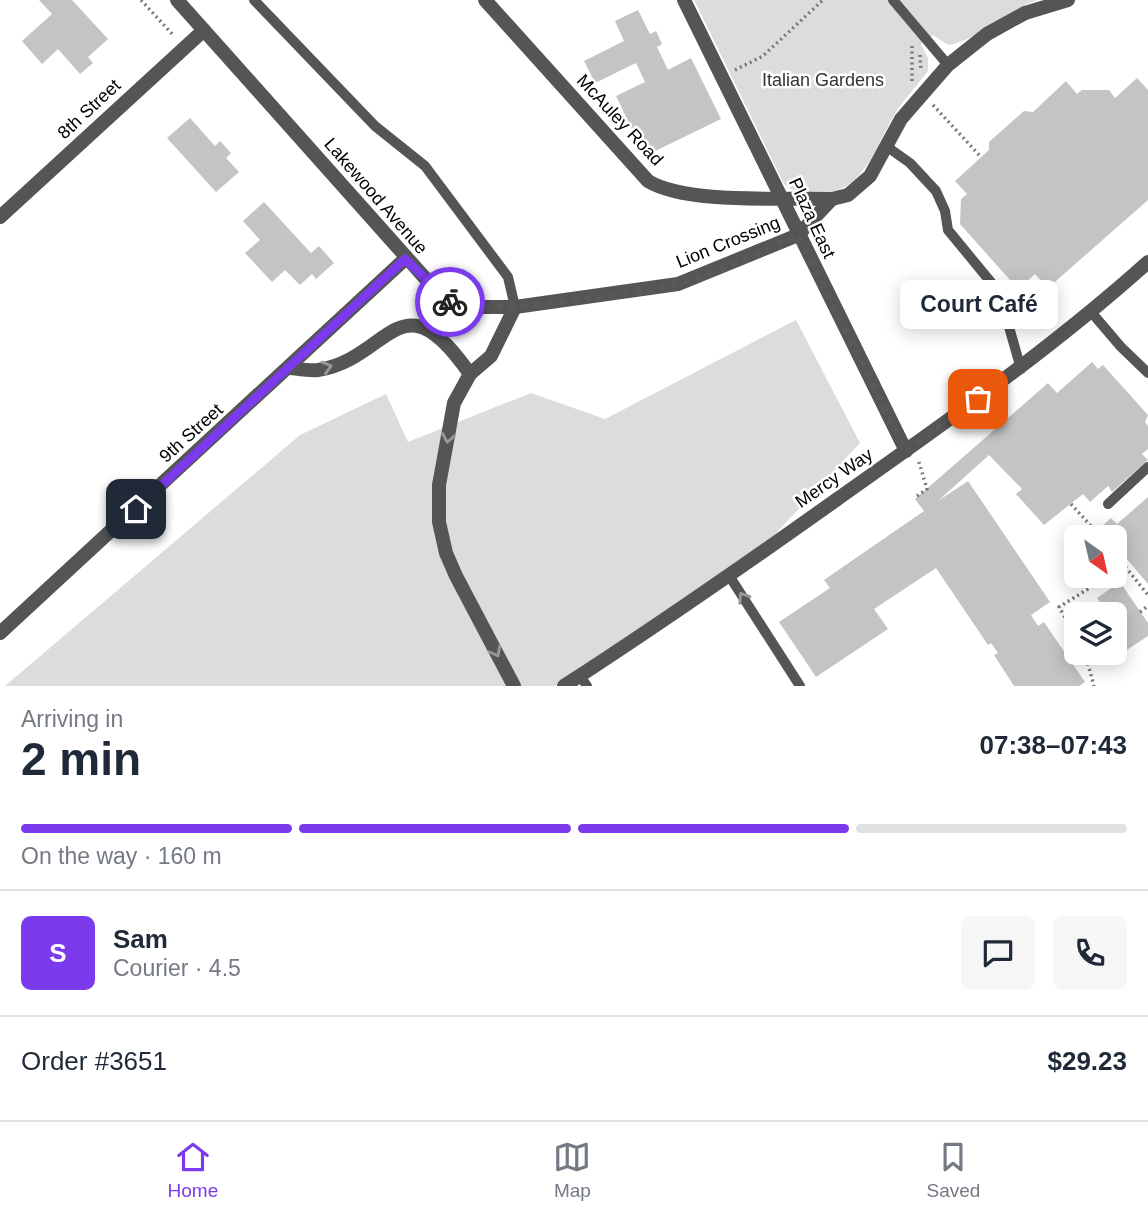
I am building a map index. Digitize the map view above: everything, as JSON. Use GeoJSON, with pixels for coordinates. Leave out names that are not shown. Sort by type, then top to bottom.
{"type":"FeatureCollection","features":[{"type":"Feature","properties":{"kind":"street","name":"Lakewood Avenue"},"geometry":{"type":"LineString","coordinates":[[177,0],[405,259],[441,296],[458,307],[515,307]]}},
{"type":"Feature","properties":{"kind":"street","name":"Plaza East"},"geometry":{"type":"LineString","coordinates":[[684,0],[906,451]]}},
{"type":"Feature","properties":{"kind":"street","name":"Lion Crossing"},"geometry":{"type":"LineString","coordinates":[[515,307],[678,284],[798,235],[832,199],[848,195],[870,176],[901,119],[948,65],[987,34],[1025,13],[1068,0]]}},
{"type":"Feature","properties":{"kind":"street","name":"McAuley Road"},"geometry":{"type":"LineString","coordinates":[[492,4],[648,181],[671,191],[757,199],[832,199]]}},
{"type":"Feature","properties":{"kind":"street","name":"8th Street"},"geometry":{"type":"LineString","coordinates":[[0,217],[204,30]]}},
{"type":"Feature","properties":{"kind":"street","name":"9th Street"},"geometry":{"type":"LineString","coordinates":[[0,633],[291,368],[405,259]]}},
{"type":"Feature","properties":{"kind":"street","name":"Mercy Way"},"geometry":{"type":"LineString","coordinates":[[565,686],[583,681],[1021,369],[1092,313],[1148,262]]}},
{"type":"Feature","properties":{"kind":"street"},"geometry":{"type":"LineString","coordinates":[[514,686],[446,553],[439,522],[439,485],[454,403],[470,374],[491,356],[515,307]]}},
{"type":"Feature","properties":{"kind":"street"},"geometry":{"type":"LineString","coordinates":[[291,368],[316,371],[345,362],[382,335],[401,327],[419,326],[430,330],[455,353],[470,374]]}},
{"type":"Feature","properties":{"kind":"lane"},"geometry":{"type":"LineString","coordinates":[[254,0],[375,127],[425,166],[508,277],[515,307]]}},
{"type":"Feature","properties":{"kind":"lane"},"geometry":{"type":"LineString","coordinates":[[893,0],[948,65]]}},
{"type":"Feature","properties":{"kind":"lane"},"geometry":{"type":"LineString","coordinates":[[886,146],[910,163],[936,191],[948,230],[999,292],[1021,369]]}},
{"type":"Feature","properties":{"kind":"lane"},"geometry":{"type":"LineString","coordinates":[[1092,313],[1121,348],[1148,373]]}},
{"type":"Feature","properties":{"kind":"lane"},"geometry":{"type":"LineString","coordinates":[[1108,504],[1148,467]]}},
{"type":"Feature","properties":{"kind":"lane"},"geometry":{"type":"LineString","coordinates":[[730,577],[800,686]]}},
{"type":"Feature","properties":{"kind":"path"},"geometry":{"type":"LineString","coordinates":[[141,0],[184,48]]}},
{"type":"Feature","properties":{"kind":"path"},"geometry":{"type":"LineString","coordinates":[[728,59],[733,71],[763,56],[823,0]]}},
{"type":"Feature","properties":{"kind":"path"},"geometry":{"type":"LineString","coordinates":[[911,85],[922,71],[922,60],[912,42]]}},
{"type":"Feature","properties":{"kind":"path"},"geometry":{"type":"LineString","coordinates":[[1071,504],[1090,525]]}},
{"type":"Feature","properties":{"kind":"path"},"geometry":{"type":"LineString","coordinates":[[1127,569],[1148,595]]}},
{"type":"Feature","properties":{"kind":"path"},"geometry":{"type":"LineString","coordinates":[[1067,602],[1090,588]]}},
{"type":"Feature","properties":{"kind":"path"},"geometry":{"type":"LineString","coordinates":[[1140,612],[1148,606]]}},
{"type":"Feature","properties":{"kind":"path"},"geometry":{"type":"LineString","coordinates":[[1088,665],[1094,686]]}},
{"type":"Feature","properties":{"kind":"green space","name":"Italian Gardens"},"geometry":{"type":"Polygon","coordinates":[[[694,0],[1038,0],[955,44],[947,44],[933,35],[921,44],[928,58],[928,71],[900,106],[868,164],[846,186],[832,192],[805,193],[784,184],[694,0]]]}},
{"type":"Feature","properties":{"kind":"green space"},"geometry":{"type":"Polygon","coordinates":[[[796,320],[860,443],[738,574],[555,686],[5,686],[300,435],[386,394],[408,442],[531,393],[605,419],[796,320]]]}},
{"type":"Feature","properties":{"kind":"building"},"geometry":{"type":"Polygon","coordinates":[[[39,0],[72,0],[108,39],[88,57],[93,63],[80,74],[58,49],[42,64],[22,41],[52,14],[39,0]]]}},
{"type":"Feature","properties":{"kind":"building"},"geometry":{"type":"Polygon","coordinates":[[[638,10],[650,34],[656,31],[662,44],[657,47],[668,70],[691,58],[721,119],[645,156],[616,96],[645,82],[636,63],[595,83],[584,61],[624,41],[615,21],[638,10]]]}},
{"type":"Feature","properties":{"kind":"building"},"geometry":{"type":"Polygon","coordinates":[[[1137,78],[1148,90],[1148,200],[1048,288],[1035,274],[1018,289],[960,224],[961,199],[967,194],[955,181],[989,150],[989,142],[1024,111],[1033,112],[1066,81],[1077,94],[1082,90],[1109,90],[1115,98],[1137,78]]]}},
{"type":"Feature","properties":{"kind":"building"},"geometry":{"type":"Polygon","coordinates":[[[190,118],[215,146],[220,141],[231,153],[226,158],[239,172],[216,192],[167,138],[190,118]]]}},
{"type":"Feature","properties":{"kind":"building"},"geometry":{"type":"Polygon","coordinates":[[[264,202],[311,253],[319,246],[334,263],[316,279],[312,274],[300,285],[285,270],[272,282],[245,253],[260,240],[243,221],[264,202]]]}},
{"type":"Feature","properties":{"kind":"building"},"geometry":{"type":"Polygon","coordinates":[[[1092,362],[1098,369],[1103,365],[1148,415],[1145,422],[1148,426],[1148,449],[1142,454],[1148,460],[1112,492],[1108,486],[1090,502],[1083,494],[1044,525],[1016,494],[1022,489],[989,455],[938,501],[968,481],[1050,602],[1031,615],[1038,626],[1044,622],[1064,651],[1064,665],[1073,665],[1085,682],[1079,686],[1014,686],[994,655],[998,653],[991,643],[988,645],[936,568],[874,609],[888,629],[816,677],[779,622],[830,588],[824,580],[924,511],[915,499],[1048,383],[1057,393],[1092,362]]]}},
{"type":"Feature","properties":{"kind":"building"},"geometry":{"type":"Polygon","coordinates":[[[1148,497],[1148,584],[1127,559],[1127,525],[1103,525],[1111,518],[1117,524],[1148,497]]]}},
{"type":"Feature","properties":{"kind":"building"},"geometry":{"type":"Polygon","coordinates":[[[1111,588],[1124,588],[1148,623],[1148,636],[1127,650],[1127,602],[1100,602],[1097,598],[1111,588]]]}},
{"type":"Feature","properties":{"kind":"way so far"},"geometry":{"type":"LineString","coordinates":[[450,302],[458,307],[515,307],[678,284],[798,235],[906,451],[978,399]]}},
{"type":"Feature","properties":{"kind":"place","name":"Court Café"},"geometry":{"type":"Point","coordinates":[978,399]}},
{"type":"Feature","properties":{"kind":"route"},"geometry":{"type":"LineString","coordinates":[[136,509],[291,368],[405,259],[450,302]]}}]}
